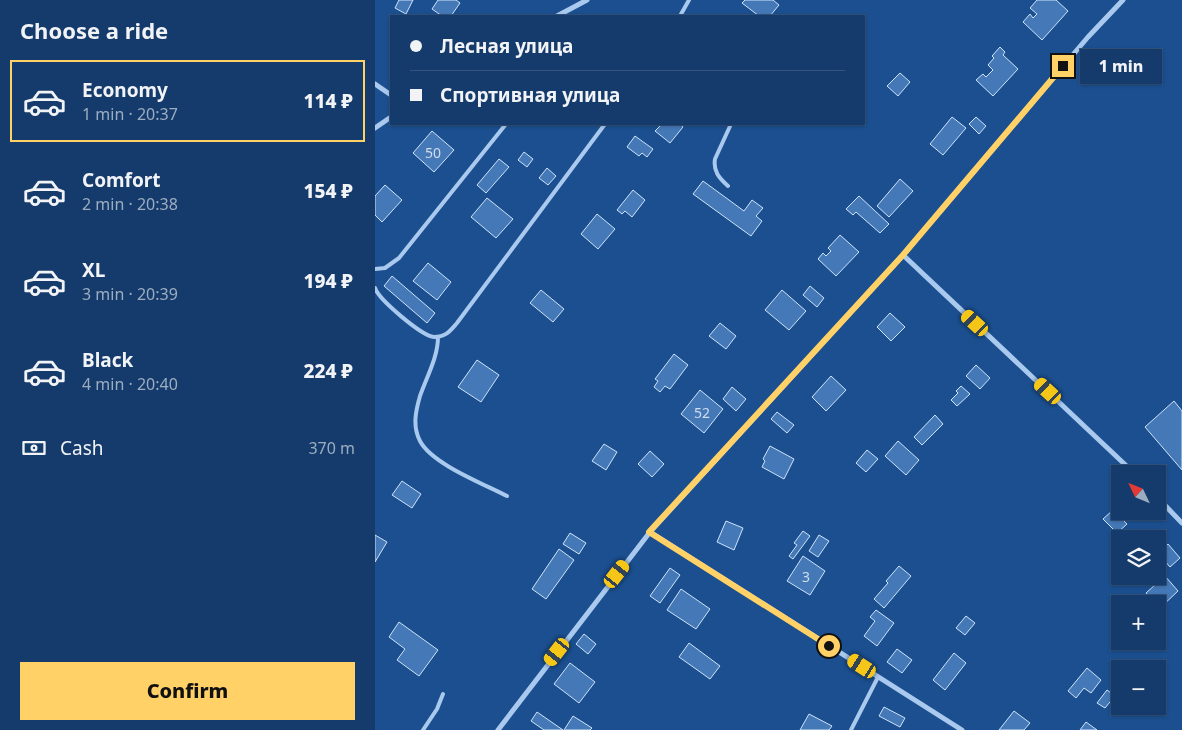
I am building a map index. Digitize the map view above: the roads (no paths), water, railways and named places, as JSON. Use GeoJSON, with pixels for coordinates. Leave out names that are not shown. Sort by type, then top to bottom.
{"type":"FeatureCollection","features":[{"type":"Feature","properties":{"kind":"street"},"geometry":{"type":"LineString","coordinates":[[559,15],[587,0]]}},
{"type":"Feature","properties":{"kind":"street"},"geometry":{"type":"LineString","coordinates":[[497,730],[649,532],[903,255],[1088,37],[1123,0]]}},
{"type":"Feature","properties":{"kind":"street"},"geometry":{"type":"LineString","coordinates":[[375,84],[390,94]]}},
{"type":"Feature","properties":{"kind":"street"},"geometry":{"type":"LineString","coordinates":[[375,128],[390,118]]}},
{"type":"Feature","properties":{"kind":"street"},"geometry":{"type":"LineString","coordinates":[[903,255],[1125,465]]}},
{"type":"Feature","properties":{"kind":"street"},"geometry":{"type":"LineString","coordinates":[[1166,506],[1182,523]]}},
{"type":"Feature","properties":{"kind":"street"},"geometry":{"type":"LineString","coordinates":[[649,532],[962,730]]}},
{"type":"Feature","properties":{"kind":"lane"},"geometry":{"type":"LineString","coordinates":[[681,15],[689,0]]}},
{"type":"Feature","properties":{"kind":"lane"},"geometry":{"type":"LineString","coordinates":[[375,269],[385,268],[399,258],[505,125]]}},
{"type":"Feature","properties":{"kind":"lane"},"geometry":{"type":"LineString","coordinates":[[375,288],[381,298],[423,333],[433,337],[447,334],[604,125]]}},
{"type":"Feature","properties":{"kind":"lane"},"geometry":{"type":"LineString","coordinates":[[728,186],[718,176],[715,164],[731,125]]}},
{"type":"Feature","properties":{"kind":"lane"},"geometry":{"type":"LineString","coordinates":[[438,336],[435,356],[416,412],[417,430],[420,440],[447,465],[463,475],[507,496]]}},
{"type":"Feature","properties":{"kind":"lane"},"geometry":{"type":"LineString","coordinates":[[851,730],[878,677]]}},
{"type":"Feature","properties":{"kind":"lane"},"geometry":{"type":"LineString","coordinates":[[423,730],[437,709],[443,694]]}}]}
